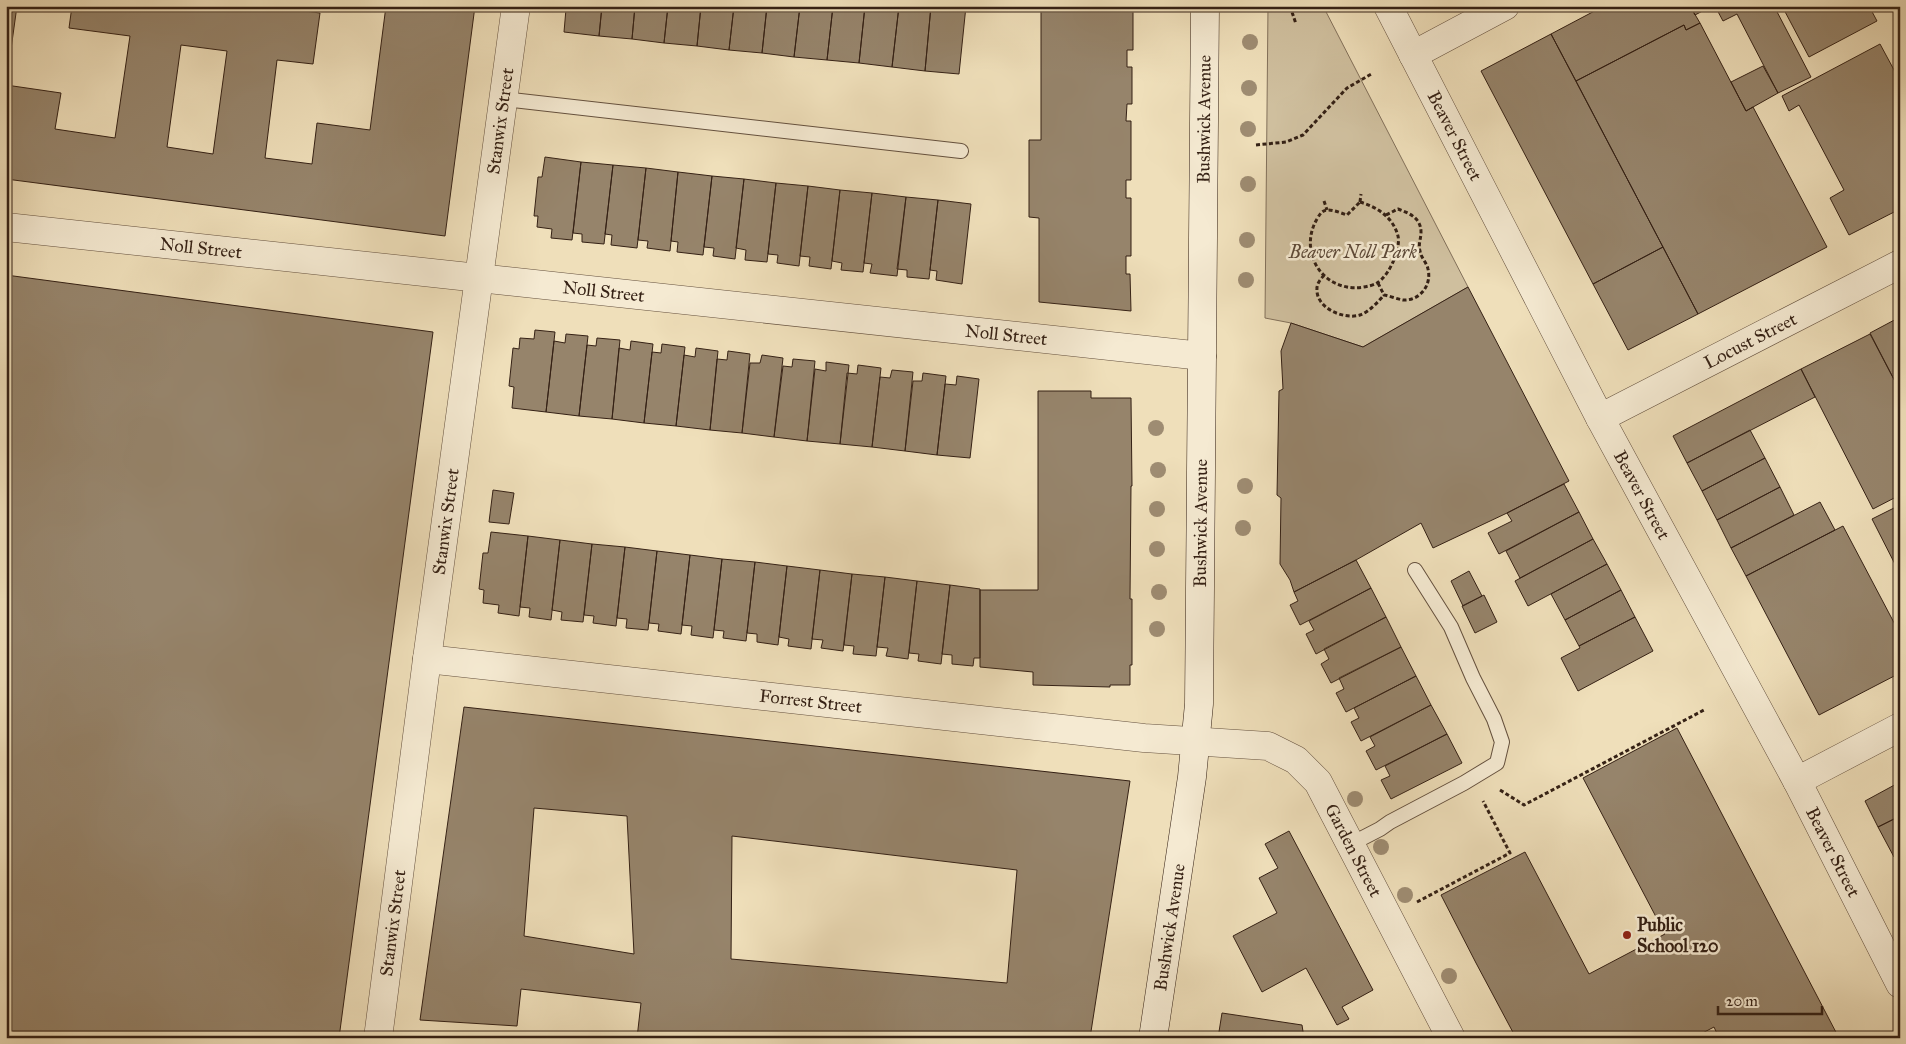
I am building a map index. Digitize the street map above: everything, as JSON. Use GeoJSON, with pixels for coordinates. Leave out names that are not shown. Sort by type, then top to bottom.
{"type":"FeatureCollection","features":[{"type":"Feature","properties":{"kind":"street","name":"Stanwix Street"},"geometry":{"type":"LineString","coordinates":[[378,1038],[426,658],[516,6]]}},
{"type":"Feature","properties":{"kind":"street","name":"Bushwick Avenue"},"geometry":{"type":"LineString","coordinates":[[1153,1038],[1192,777],[1198,704],[1205,6]]}},
{"type":"Feature","properties":{"kind":"street","name":"Beaver Street"},"geometry":{"type":"LineString","coordinates":[[1388,6],[1600,418],[1797,781],[1900,984]]}},
{"type":"Feature","properties":{"kind":"street"},"geometry":{"type":"LineString","coordinates":[[1413,55],[1505,6]]}},
{"type":"Feature","properties":{"kind":"street","name":"Noll Street"},"geometry":{"type":"LineString","coordinates":[[6,227],[1202,356]]}},
{"type":"Feature","properties":{"kind":"street","name":"Locust Street"},"geometry":{"type":"LineString","coordinates":[[1600,418],[1900,264]]}},
{"type":"Feature","properties":{"kind":"street","name":"Forrest Street"},"geometry":{"type":"LineString","coordinates":[[426,658],[1134,737],[1195,742]]}},
{"type":"Feature","properties":{"kind":"street"},"geometry":{"type":"LineString","coordinates":[[1797,781],[1900,727]]}},
{"type":"Feature","properties":{"kind":"street","name":"Garden Street"},"geometry":{"type":"LineString","coordinates":[[1195,742],[1268,746],[1296,760],[1318,782],[1451,1038]]}},
{"type":"Feature","properties":{"kind":"lane"},"geometry":{"type":"LineString","coordinates":[[504,99],[960,151]]}},
{"type":"Feature","properties":{"kind":"lane"},"geometry":{"type":"LineString","coordinates":[[1351,844],[1464,784],[1498,763],[1502,742],[1494,719],[1473,678],[1451,627],[1415,570]]}},
{"type":"Feature","properties":{"kind":"path"},"geometry":{"type":"LineString","coordinates":[[1290,6],[1296,24]]}},
{"type":"Feature","properties":{"kind":"path"},"geometry":{"type":"LineString","coordinates":[[1256,145],[1286,142],[1302,135],[1347,88],[1373,73]]}},
{"type":"Feature","properties":{"kind":"path"},"geometry":{"type":"LineString","coordinates":[[1360,202],[1373,206],[1386,216],[1394,226],[1399,238],[1392,266],[1378,283],[1361,287],[1347,287],[1335,283],[1324,275],[1313,262],[1309,244],[1312,228],[1321,212],[1327,210],[1347,215],[1360,202],[1361,194]]}},
{"type":"Feature","properties":{"kind":"path"},"geometry":{"type":"LineString","coordinates":[[1324,201],[1327,210]]}},
{"type":"Feature","properties":{"kind":"path"},"geometry":{"type":"LineString","coordinates":[[1378,283],[1384,295],[1403,300],[1416,298],[1425,290],[1429,279],[1428,268],[1420,254],[1418,243],[1421,231],[1418,221],[1410,214],[1398,209],[1386,216]]}},
{"type":"Feature","properties":{"kind":"path"},"geometry":{"type":"LineString","coordinates":[[1324,275],[1316,287],[1318,296],[1328,309],[1339,315],[1350,317],[1363,315],[1384,295]]}},
{"type":"Feature","properties":{"kind":"path"},"geometry":{"type":"LineString","coordinates":[[1497,787],[1524,805],[1704,710]]}},
{"type":"Feature","properties":{"kind":"path"},"geometry":{"type":"LineString","coordinates":[[1417,902],[1510,853],[1480,796]]}},
{"type":"Feature","properties":{"kind":"green space","name":"Beaver Noll Park"},"geometry":{"type":"Polygon","coordinates":[[[1268,6],[1323,6],[1468,287],[1363,347],[1291,323],[1265,318],[1268,6]]]}},
{"type":"Feature","properties":{"kind":"building"},"geometry":{"type":"Polygon","coordinates":[[[6,6],[17,6],[6,85],[6,6]]]}},
{"type":"Feature","properties":{"kind":"building"},"geometry":{"type":"Polygon","coordinates":[[[72,6],[267,6],[320,13],[313,64],[277,60],[265,158],[312,164],[317,123],[370,130],[386,6],[475,6],[445,236],[6,179],[6,85],[61,93],[55,129],[115,138],[130,36],[69,28],[72,6]],[[181,45],[167,147],[213,154],[227,51],[181,45]]]}},
{"type":"Feature","properties":{"kind":"building"},"geometry":{"type":"Polygon","coordinates":[[[562,6],[602,6],[599,36],[564,32],[566,9],[561,9],[562,6]]]}},
{"type":"Feature","properties":{"kind":"building"},"geometry":{"type":"Polygon","coordinates":[[[602,6],[635,6],[632,39],[599,36],[602,6]]]}},
{"type":"Feature","properties":{"kind":"building"},"geometry":{"type":"Polygon","coordinates":[[[635,6],[668,6],[664,43],[632,39],[635,6]]]}},
{"type":"Feature","properties":{"kind":"building"},"geometry":{"type":"Polygon","coordinates":[[[668,6],[701,6],[697,46],[664,43],[668,6]]]}},
{"type":"Feature","properties":{"kind":"building"},"geometry":{"type":"Polygon","coordinates":[[[701,6],[734,6],[729,50],[697,46],[701,6]]]}},
{"type":"Feature","properties":{"kind":"building"},"geometry":{"type":"Polygon","coordinates":[[[734,6],[767,6],[762,53],[729,50],[734,6]]]}},
{"type":"Feature","properties":{"kind":"building"},"geometry":{"type":"Polygon","coordinates":[[[767,6],[800,6],[794,57],[762,53],[767,6]]]}},
{"type":"Feature","properties":{"kind":"building"},"geometry":{"type":"Polygon","coordinates":[[[800,6],[833,6],[827,60],[794,57],[800,6]]]}},
{"type":"Feature","properties":{"kind":"building"},"geometry":{"type":"Polygon","coordinates":[[[833,6],[865,6],[859,63],[827,60],[833,6]]]}},
{"type":"Feature","properties":{"kind":"building"},"geometry":{"type":"Polygon","coordinates":[[[865,6],[899,6],[892,67],[859,63],[865,6]]]}},
{"type":"Feature","properties":{"kind":"building"},"geometry":{"type":"Polygon","coordinates":[[[899,6],[931,6],[925,71],[892,67],[899,6]]]}},
{"type":"Feature","properties":{"kind":"building"},"geometry":{"type":"Polygon","coordinates":[[[931,6],[966,6],[959,74],[925,71],[931,6]]]}},
{"type":"Feature","properties":{"kind":"building"},"geometry":{"type":"Polygon","coordinates":[[[1041,6],[1133,6],[1133,50],[1127,50],[1127,67],[1132,67],[1132,104],[1127,104],[1126,121],[1131,121],[1131,180],[1126,180],[1126,198],[1131,198],[1131,256],[1126,256],[1126,274],[1130,274],[1131,311],[1039,302],[1039,218],[1029,217],[1029,140],[1041,140],[1041,6]]]}},
{"type":"Feature","properties":{"kind":"building"},"geometry":{"type":"Polygon","coordinates":[[[1604,6],[1690,6],[1700,23],[1686,30],[1684,25],[1576,81],[1551,34],[1604,6]]]}},
{"type":"Feature","properties":{"kind":"building"},"geometry":{"type":"Polygon","coordinates":[[[1690,6],[1712,6],[1695,15],[1690,6]]]}},
{"type":"Feature","properties":{"kind":"building"},"geometry":{"type":"Polygon","coordinates":[[[1715,6],[1774,6],[1811,77],[1778,93],[1737,14],[1723,21],[1715,6]]]}},
{"type":"Feature","properties":{"kind":"building"},"geometry":{"type":"Polygon","coordinates":[[[1782,6],[1869,6],[1877,21],[1809,57],[1782,6]]]}},
{"type":"Feature","properties":{"kind":"building"},"geometry":{"type":"Polygon","coordinates":[[[1700,23],[1746,111],[1753,107],[1827,247],[1698,314],[1576,81],[1684,25],[1686,30],[1700,23]]]}},
{"type":"Feature","properties":{"kind":"building"},"geometry":{"type":"Polygon","coordinates":[[[1551,34],[1663,247],[1593,284],[1481,71],[1551,34]]]}},
{"type":"Feature","properties":{"kind":"building"},"geometry":{"type":"Polygon","coordinates":[[[1880,44],[1900,81],[1900,209],[1849,235],[1830,198],[1844,190],[1799,105],[1789,111],[1782,96],[1880,44]]]}},
{"type":"Feature","properties":{"kind":"building"},"geometry":{"type":"Polygon","coordinates":[[[1763,66],[1778,93],[1746,111],[1731,82],[1763,66]]]}},
{"type":"Feature","properties":{"kind":"building"},"geometry":{"type":"Polygon","coordinates":[[[545,157],[581,162],[572,240],[551,238],[552,229],[537,227],[538,216],[534,216],[538,177],[542,177],[545,157]]]}},
{"type":"Feature","properties":{"kind":"building"},"geometry":{"type":"Polygon","coordinates":[[[581,162],[613,165],[604,244],[582,242],[582,234],[573,233],[581,162]]]}},
{"type":"Feature","properties":{"kind":"building"},"geometry":{"type":"Polygon","coordinates":[[[613,165],[646,168],[637,248],[611,245],[612,235],[605,234],[613,165]]]}},
{"type":"Feature","properties":{"kind":"building"},"geometry":{"type":"Polygon","coordinates":[[[646,168],[678,172],[670,251],[647,248],[648,241],[638,240],[646,168]]]}},
{"type":"Feature","properties":{"kind":"building"},"geometry":{"type":"Polygon","coordinates":[[[678,172],[712,176],[703,255],[677,252],[678,242],[671,241],[678,172]]]}},
{"type":"Feature","properties":{"kind":"building"},"geometry":{"type":"Polygon","coordinates":[[[712,176],[744,179],[735,259],[713,256],[714,248],[704,247],[712,176]]]}},
{"type":"Feature","properties":{"kind":"building"},"geometry":{"type":"Polygon","coordinates":[[[744,179],[776,183],[767,262],[745,260],[746,250],[736,248],[744,179]]]}},
{"type":"Feature","properties":{"kind":"building"},"geometry":{"type":"Polygon","coordinates":[[[776,183],[808,186],[799,266],[777,263],[778,255],[768,254],[776,183]]]}},
{"type":"Feature","properties":{"kind":"building"},"geometry":{"type":"Polygon","coordinates":[[[808,186],[840,190],[831,269],[809,266],[810,257],[800,256],[808,186]]]}},
{"type":"Feature","properties":{"kind":"building"},"geometry":{"type":"Polygon","coordinates":[[[840,190],[872,193],[863,272],[841,270],[842,263],[832,261],[840,190]]]}},
{"type":"Feature","properties":{"kind":"building"},"geometry":{"type":"Polygon","coordinates":[[[872,193],[906,197],[897,276],[870,273],[872,264],[864,263],[872,193]]]}},
{"type":"Feature","properties":{"kind":"building"},"geometry":{"type":"Polygon","coordinates":[[[906,197],[938,200],[929,279],[907,277],[907,270],[897,269],[906,197]]]}},
{"type":"Feature","properties":{"kind":"building"},"geometry":{"type":"Polygon","coordinates":[[[938,200],[971,204],[962,284],[936,280],[937,271],[930,270],[938,200]]]}},
{"type":"Feature","properties":{"kind":"building"},"geometry":{"type":"Polygon","coordinates":[[[1663,247],[1698,314],[1628,350],[1593,284],[1663,247]]]}},
{"type":"Feature","properties":{"kind":"building"},"geometry":{"type":"Polygon","coordinates":[[[6,275],[433,332],[339,1038],[6,1038],[6,275]]]}},
{"type":"Feature","properties":{"kind":"building"},"geometry":{"type":"Polygon","coordinates":[[[1468,287],[1569,481],[1433,548],[1421,523],[1294,592],[1290,580],[1280,564],[1281,498],[1277,495],[1279,391],[1283,389],[1281,351],[1291,323],[1363,347],[1468,287]]]}},
{"type":"Feature","properties":{"kind":"building"},"geometry":{"type":"Polygon","coordinates":[[[1900,317],[1900,391],[1870,333],[1900,317]]]}},
{"type":"Feature","properties":{"kind":"building"},"geometry":{"type":"Polygon","coordinates":[[[535,330],[555,332],[546,412],[512,408],[514,387],[509,386],[513,348],[519,349],[520,338],[534,339],[535,330]]]}},
{"type":"Feature","properties":{"kind":"building"},"geometry":{"type":"Polygon","coordinates":[[[566,334],[588,336],[579,416],[546,412],[554,341],[565,343],[566,334]]]}},
{"type":"Feature","properties":{"kind":"building"},"geometry":{"type":"Polygon","coordinates":[[[1870,334],[1900,391],[1900,495],[1873,509],[1801,369],[1870,334]]]}},
{"type":"Feature","properties":{"kind":"building"},"geometry":{"type":"Polygon","coordinates":[[[597,338],[620,340],[612,419],[579,416],[587,345],[596,346],[597,338]]]}},
{"type":"Feature","properties":{"kind":"building"},"geometry":{"type":"Polygon","coordinates":[[[631,341],[653,344],[644,423],[612,419],[619,348],[630,350],[631,341]]]}},
{"type":"Feature","properties":{"kind":"building"},"geometry":{"type":"Polygon","coordinates":[[[662,344],[685,347],[676,426],[644,423],[652,352],[661,353],[662,344]]]}},
{"type":"Feature","properties":{"kind":"building"},"geometry":{"type":"Polygon","coordinates":[[[696,348],[718,351],[710,430],[676,426],[684,355],[695,357],[696,348]]]}},
{"type":"Feature","properties":{"kind":"building"},"geometry":{"type":"Polygon","coordinates":[[[728,351],[750,354],[742,433],[710,430],[717,359],[727,360],[728,351]]]}},
{"type":"Feature","properties":{"kind":"building"},"geometry":{"type":"Polygon","coordinates":[[[762,355],[783,358],[774,437],[742,433],[750,363],[760,363],[762,355]]]}},
{"type":"Feature","properties":{"kind":"building"},"geometry":{"type":"Polygon","coordinates":[[[793,359],[815,361],[807,441],[774,437],[783,366],[792,367],[793,359]]]}},
{"type":"Feature","properties":{"kind":"building"},"geometry":{"type":"Polygon","coordinates":[[[826,362],[849,365],[840,444],[807,441],[815,369],[826,371],[826,362]]]}},
{"type":"Feature","properties":{"kind":"building"},"geometry":{"type":"Polygon","coordinates":[[[858,365],[881,368],[872,447],[840,444],[847,373],[857,374],[858,365]]]}},
{"type":"Feature","properties":{"kind":"building"},"geometry":{"type":"Polygon","coordinates":[[[1801,369],[1815,397],[1687,463],[1673,436],[1801,369]]]}},
{"type":"Feature","properties":{"kind":"building"},"geometry":{"type":"Polygon","coordinates":[[[892,370],[913,372],[905,451],[872,447],[880,377],[890,378],[892,370]]]}},
{"type":"Feature","properties":{"kind":"building"},"geometry":{"type":"Polygon","coordinates":[[[923,373],[946,376],[937,455],[905,451],[913,381],[922,381],[923,373]]]}},
{"type":"Feature","properties":{"kind":"building"},"geometry":{"type":"Polygon","coordinates":[[[957,376],[979,379],[970,458],[937,455],[945,384],[956,385],[957,376]]]}},
{"type":"Feature","properties":{"kind":"building"},"geometry":{"type":"Polygon","coordinates":[[[1038,391],[1091,391],[1091,398],[1131,398],[1130,599],[1132,599],[1132,665],[1130,665],[1130,685],[1110,685],[1110,687],[1033,685],[1033,672],[980,667],[980,590],[1038,590],[1038,391]]]}},
{"type":"Feature","properties":{"kind":"building"},"geometry":{"type":"Polygon","coordinates":[[[1750,430],[1765,458],[1702,491],[1687,463],[1750,430]]]}},
{"type":"Feature","properties":{"kind":"building"},"geometry":{"type":"Polygon","coordinates":[[[1765,458],[1780,487],[1717,520],[1702,491],[1765,458]]]}},
{"type":"Feature","properties":{"kind":"building"},"geometry":{"type":"Polygon","coordinates":[[[1564,484],[1579,512],[1499,554],[1488,533],[1512,521],[1507,513],[1564,484]]]}},
{"type":"Feature","properties":{"kind":"building"},"geometry":{"type":"Polygon","coordinates":[[[1780,487],[1794,515],[1731,548],[1717,520],[1780,487]]]}},
{"type":"Feature","properties":{"kind":"building"},"geometry":{"type":"Polygon","coordinates":[[[493,490],[514,493],[509,524],[489,522],[493,490]]]}},
{"type":"Feature","properties":{"kind":"building"},"geometry":{"type":"Polygon","coordinates":[[[1820,502],[1835,530],[1746,576],[1731,548],[1820,502]]]}},
{"type":"Feature","properties":{"kind":"building"},"geometry":{"type":"Polygon","coordinates":[[[1900,505],[1900,574],[1872,519],[1900,505]]]}},
{"type":"Feature","properties":{"kind":"building"},"geometry":{"type":"Polygon","coordinates":[[[1579,512],[1593,539],[1520,578],[1506,551],[1579,512]]]}},
{"type":"Feature","properties":{"kind":"building"},"geometry":{"type":"Polygon","coordinates":[[[1843,526],[1900,634],[1900,673],[1819,715],[1746,576],[1843,526]]]}},
{"type":"Feature","properties":{"kind":"building"},"geometry":{"type":"Polygon","coordinates":[[[491,532],[528,536],[519,616],[498,613],[499,605],[483,603],[484,590],[479,589],[483,553],[488,553],[491,532]]]}},
{"type":"Feature","properties":{"kind":"building"},"geometry":{"type":"Polygon","coordinates":[[[528,536],[560,540],[551,620],[529,617],[530,608],[520,607],[528,536]]]}},
{"type":"Feature","properties":{"kind":"building"},"geometry":{"type":"Polygon","coordinates":[[[1593,539],[1607,564],[1528,606],[1515,581],[1593,539]]]}},
{"type":"Feature","properties":{"kind":"building"},"geometry":{"type":"Polygon","coordinates":[[[560,540],[592,544],[583,622],[561,620],[562,612],[552,610],[560,540]]]}},
{"type":"Feature","properties":{"kind":"building"},"geometry":{"type":"Polygon","coordinates":[[[592,544],[625,547],[616,626],[593,623],[594,616],[584,615],[592,544]]]}},
{"type":"Feature","properties":{"kind":"building"},"geometry":{"type":"Polygon","coordinates":[[[625,547],[657,551],[648,630],[626,628],[627,619],[617,618],[625,547]]]}},
{"type":"Feature","properties":{"kind":"building"},"geometry":{"type":"Polygon","coordinates":[[[657,551],[690,555],[681,634],[658,631],[659,624],[649,623],[657,551]]]}},
{"type":"Feature","properties":{"kind":"building"},"geometry":{"type":"Polygon","coordinates":[[[690,555],[722,559],[713,638],[691,635],[692,626],[682,625],[690,555]]]}},
{"type":"Feature","properties":{"kind":"building"},"geometry":{"type":"Polygon","coordinates":[[[722,559],[755,562],[746,641],[723,638],[724,631],[714,630],[722,559]]]}},
{"type":"Feature","properties":{"kind":"building"},"geometry":{"type":"Polygon","coordinates":[[[1356,560],[1371,588],[1300,625],[1290,605],[1298,601],[1294,592],[1356,560]]]}},
{"type":"Feature","properties":{"kind":"building"},"geometry":{"type":"Polygon","coordinates":[[[755,562],[787,566],[778,645],[757,642],[757,634],[747,633],[755,562]]]}},
{"type":"Feature","properties":{"kind":"building"},"geometry":{"type":"Polygon","coordinates":[[[1607,564],[1621,590],[1565,620],[1551,594],[1607,564]]]}},
{"type":"Feature","properties":{"kind":"building"},"geometry":{"type":"Polygon","coordinates":[[[787,566],[820,570],[811,649],[788,646],[789,639],[779,637],[787,566]]]}},
{"type":"Feature","properties":{"kind":"building"},"geometry":{"type":"Polygon","coordinates":[[[820,570],[852,574],[843,651],[821,648],[823,640],[812,639],[820,570]]]}},
{"type":"Feature","properties":{"kind":"building"},"geometry":{"type":"Polygon","coordinates":[[[1469,571],[1482,596],[1463,606],[1451,581],[1469,571]]]}},
{"type":"Feature","properties":{"kind":"building"},"geometry":{"type":"Polygon","coordinates":[[[852,574],[885,577],[876,656],[853,654],[854,646],[844,645],[852,574]]]}},
{"type":"Feature","properties":{"kind":"building"},"geometry":{"type":"Polygon","coordinates":[[[885,577],[917,581],[908,659],[886,656],[888,648],[877,647],[885,577]]]}},
{"type":"Feature","properties":{"kind":"building"},"geometry":{"type":"Polygon","coordinates":[[[917,581],[950,585],[941,664],[918,661],[919,654],[909,653],[917,581]]]}},
{"type":"Feature","properties":{"kind":"building"},"geometry":{"type":"Polygon","coordinates":[[[950,585],[980,589],[980,658],[974,658],[973,666],[952,664],[952,655],[942,654],[950,585]]]}},
{"type":"Feature","properties":{"kind":"building"},"geometry":{"type":"Polygon","coordinates":[[[1371,588],[1386,617],[1316,654],[1306,634],[1314,630],[1309,621],[1371,588]]]}},
{"type":"Feature","properties":{"kind":"building"},"geometry":{"type":"Polygon","coordinates":[[[1621,590],[1635,617],[1579,646],[1565,620],[1621,590]]]}},
{"type":"Feature","properties":{"kind":"building"},"geometry":{"type":"Polygon","coordinates":[[[1484,595],[1497,622],[1475,633],[1462,606],[1484,595]]]}},
{"type":"Feature","properties":{"kind":"building"},"geometry":{"type":"Polygon","coordinates":[[[1386,617],[1401,647],[1331,683],[1321,664],[1329,659],[1324,649],[1386,617]]]}},
{"type":"Feature","properties":{"kind":"building"},"geometry":{"type":"Polygon","coordinates":[[[1635,617],[1653,651],[1578,691],[1561,658],[1580,648],[1579,646],[1635,617]]]}},
{"type":"Feature","properties":{"kind":"building"},"geometry":{"type":"Polygon","coordinates":[[[1401,647],[1416,676],[1346,712],[1336,693],[1344,689],[1339,678],[1401,647]]]}},
{"type":"Feature","properties":{"kind":"building"},"geometry":{"type":"Polygon","coordinates":[[[1416,676],[1431,705],[1361,741],[1351,722],[1359,718],[1354,708],[1416,676]]]}},
{"type":"Feature","properties":{"kind":"building"},"geometry":{"type":"Polygon","coordinates":[[[1431,705],[1447,734],[1376,770],[1366,751],[1375,746],[1370,737],[1431,705]]]}},
{"type":"Feature","properties":{"kind":"building"},"geometry":{"type":"Polygon","coordinates":[[[464,707],[1130,781],[1090,1038],[637,1038],[641,1003],[521,989],[517,1026],[420,1020],[464,707]],[[534,808],[524,936],[634,954],[627,816],[534,808]],[[732,836],[731,959],[1007,983],[1017,870],[732,836]]]}},
{"type":"Feature","properties":{"kind":"building","name":"Public School 120"},"geometry":{"type":"Polygon","coordinates":[[[1677,728],[1839,1038],[1719,1038],[1714,1027],[1693,1038],[1516,1038],[1476,963],[1441,895],[1525,852],[1589,974],[1665,934],[1583,778],[1677,728]]]}},
{"type":"Feature","properties":{"kind":"building"},"geometry":{"type":"Polygon","coordinates":[[[1447,734],[1462,763],[1391,799],[1381,780],[1390,776],[1385,766],[1447,734]]]}},
{"type":"Feature","properties":{"kind":"building"},"geometry":{"type":"Polygon","coordinates":[[[1900,782],[1900,816],[1878,827],[1865,801],[1900,782]]]}},
{"type":"Feature","properties":{"kind":"building"},"geometry":{"type":"Polygon","coordinates":[[[1900,816],[1900,854],[1894,857],[1878,827],[1900,816]]]}},
{"type":"Feature","properties":{"kind":"building"},"geometry":{"type":"Polygon","coordinates":[[[1289,831],[1373,990],[1342,1007],[1349,1019],[1337,1025],[1306,968],[1262,992],[1233,936],[1277,913],[1259,878],[1278,868],[1265,844],[1289,831]]]}},
{"type":"Feature","properties":{"kind":"building"},"geometry":{"type":"Polygon","coordinates":[[[1222,1013],[1302,1025],[1304,1038],[1218,1038],[1222,1013]]]}},
{"type":"Feature","properties":{"kind":"place","name":"Public School 120"},"geometry":{"type":"Point","coordinates":[1627,935]}}]}
